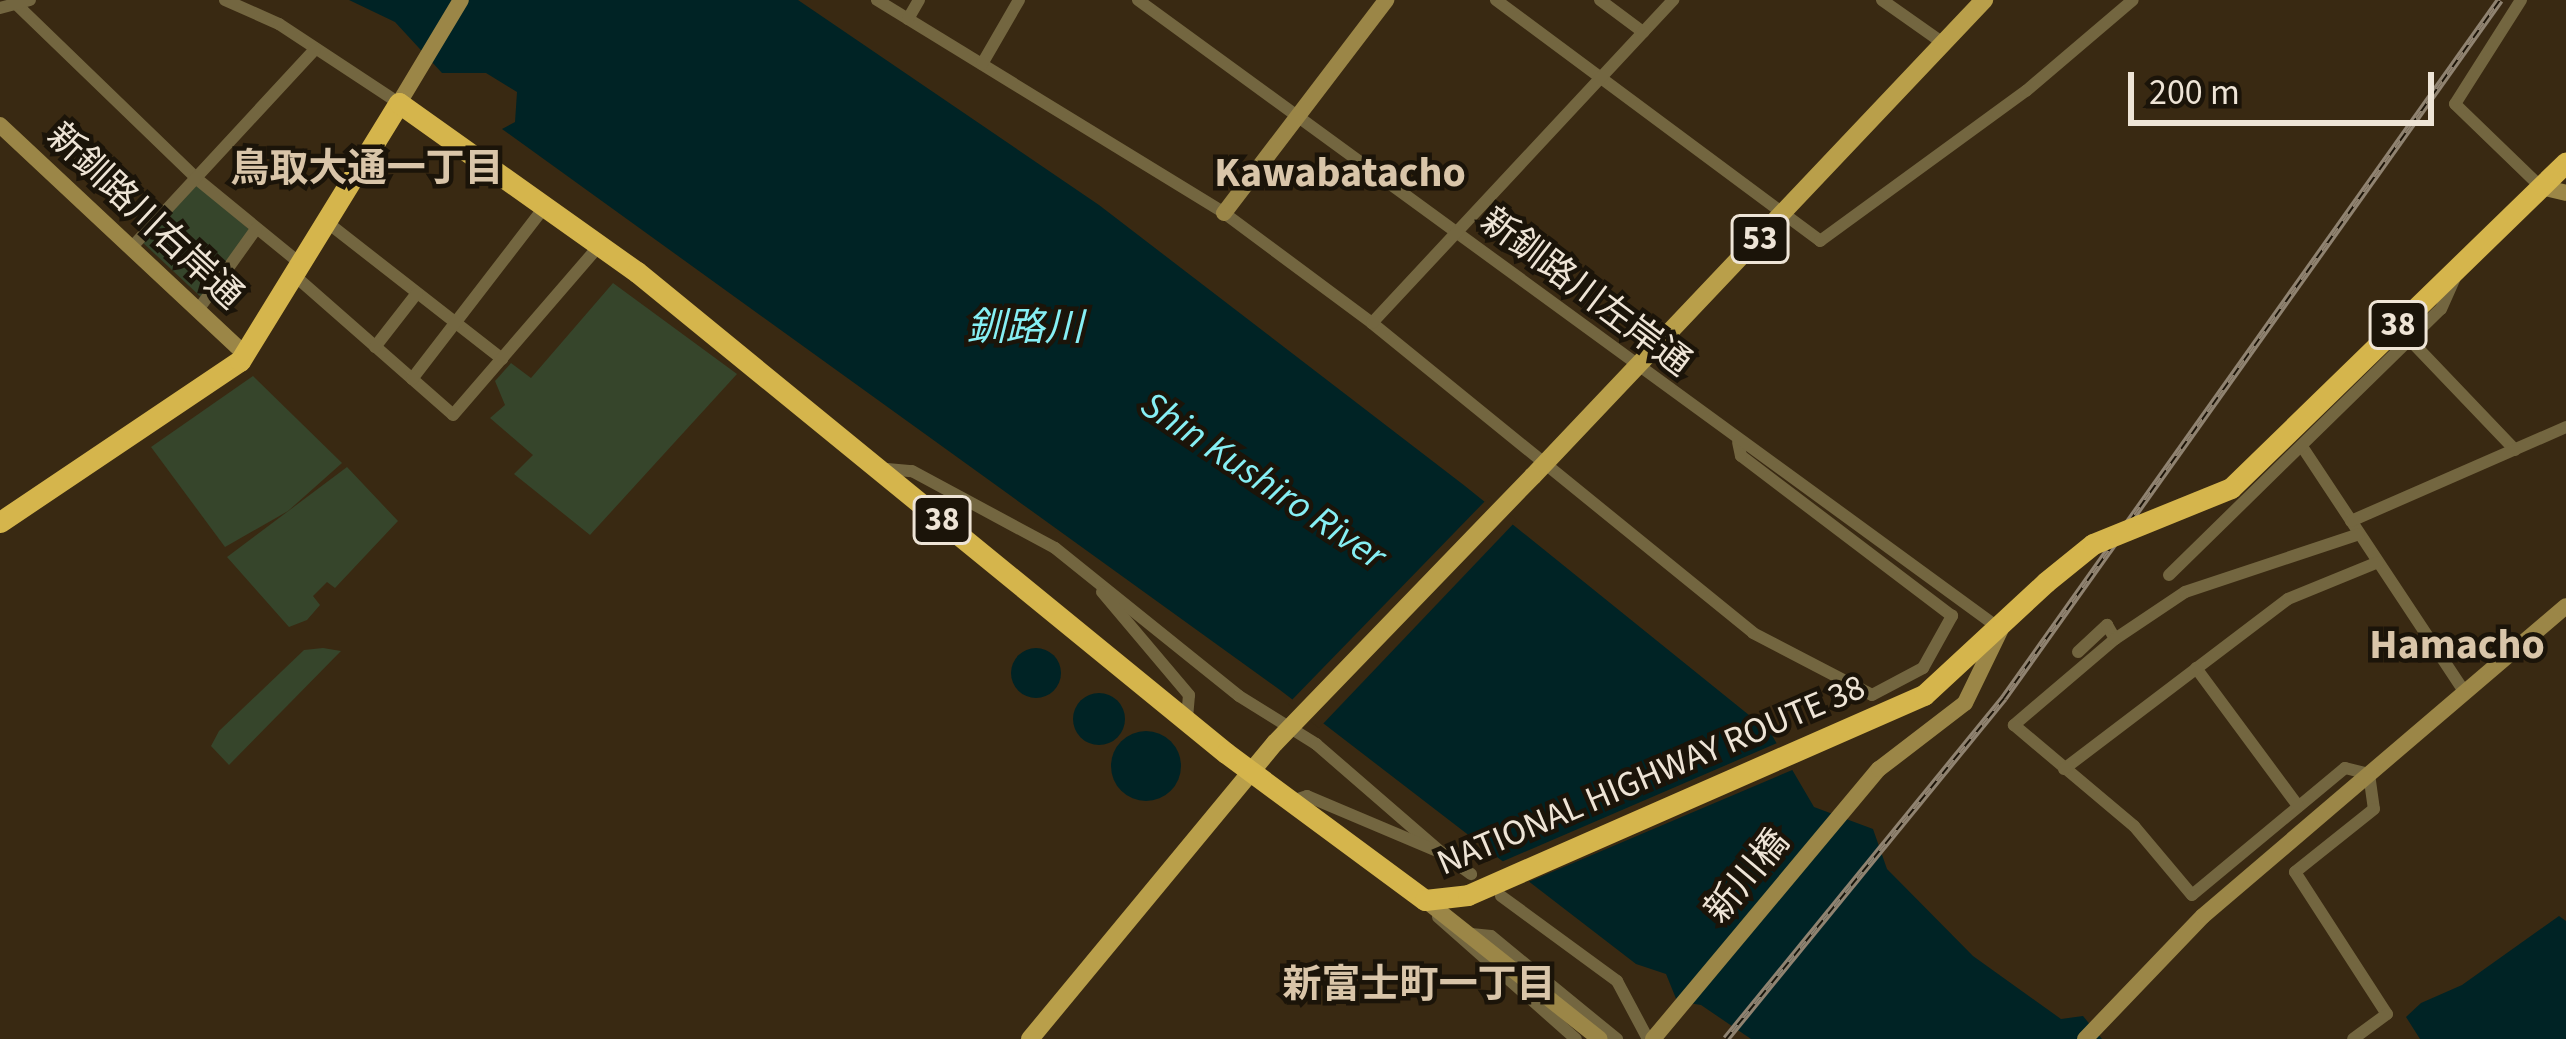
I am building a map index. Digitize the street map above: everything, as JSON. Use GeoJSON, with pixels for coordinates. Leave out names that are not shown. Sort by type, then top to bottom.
{"type":"FeatureCollection","features":[{"type":"Feature","properties":{"kind":"highway","name":"NATIONAL HIGHWAY ROUTE 38"},"geometry":{"type":"LineString","coordinates":[[404,95],[878,468],[1250,772],[1425,900],[1488,884],[1924,695],[2093,544],[2230,488],[2566,163]]}},
{"type":"Feature","properties":{"kind":"highway"},"geometry":{"type":"LineString","coordinates":[[0,522],[224,377],[246,355],[404,95]]}},
{"type":"Feature","properties":{"kind":"main road","name":"53"},"geometry":{"type":"LineString","coordinates":[[1030,1039],[1275,743],[1638,370],[1984,0]]}},
{"type":"Feature","properties":{"kind":"street"},"geometry":{"type":"LineString","coordinates":[[0,8],[30,0]]}},
{"type":"Feature","properties":{"kind":"street"},"geometry":{"type":"LineString","coordinates":[[225,0],[404,95],[461,0]]}},
{"type":"Feature","properties":{"kind":"street"},"geometry":{"type":"LineString","coordinates":[[877,0],[1224,213],[1372,323],[1540,469],[1753,633],[1838,684],[1872,695],[1922,668],[1952,616],[1761,472],[1738,442]]}},
{"type":"Feature","properties":{"kind":"street"},"geometry":{"type":"LineString","coordinates":[[908,19],[919,0]]}},
{"type":"Feature","properties":{"kind":"street"},"geometry":{"type":"LineString","coordinates":[[982,64],[1019,0]]}},
{"type":"Feature","properties":{"kind":"street","name":"新釧路川左岸通"},"geometry":{"type":"LineString","coordinates":[[1138,0],[1638,370],[2001,629]]}},
{"type":"Feature","properties":{"kind":"street"},"geometry":{"type":"LineString","coordinates":[[1224,213],[1301,120],[1386,0]]}},
{"type":"Feature","properties":{"kind":"street"},"geometry":{"type":"LineString","coordinates":[[1496,0],[1820,241],[2026,91],[2133,0]]}},
{"type":"Feature","properties":{"kind":"street"},"geometry":{"type":"LineString","coordinates":[[1600,0],[1643,32]]}},
{"type":"Feature","properties":{"kind":"street"},"geometry":{"type":"LineString","coordinates":[[1372,323],[1673,0]]}},
{"type":"Feature","properties":{"kind":"street"},"geometry":{"type":"LineString","coordinates":[[1882,0],[1943,44]]}},
{"type":"Feature","properties":{"kind":"street"},"geometry":{"type":"LineString","coordinates":[[2522,0],[2455,104],[2541,188],[2566,193]]}},
{"type":"Feature","properties":{"kind":"street"},"geometry":{"type":"LineString","coordinates":[[15,3],[453,416],[599,246]]}},
{"type":"Feature","properties":{"kind":"street"},"geometry":{"type":"LineString","coordinates":[[131,248],[315,49]]}},
{"type":"Feature","properties":{"kind":"street","name":"新釧路川右岸通"},"geometry":{"type":"LineString","coordinates":[[0,125],[246,355]]}},
{"type":"Feature","properties":{"kind":"street"},"geometry":{"type":"LineString","coordinates":[[412,380],[545,206]]}},
{"type":"Feature","properties":{"kind":"street"},"geometry":{"type":"LineString","coordinates":[[328,223],[502,359]]}},
{"type":"Feature","properties":{"kind":"street"},"geometry":{"type":"LineString","coordinates":[[198,310],[256,230]]}},
{"type":"Feature","properties":{"kind":"street"},"geometry":{"type":"LineString","coordinates":[[2169,575],[2441,309],[2461,265]]}},
{"type":"Feature","properties":{"kind":"street"},"geometry":{"type":"LineString","coordinates":[[375,347],[417,293]]}},
{"type":"Feature","properties":{"kind":"street"},"geometry":{"type":"LineString","coordinates":[[2410,340],[2515,450]]}},
{"type":"Feature","properties":{"kind":"street"},"geometry":{"type":"LineString","coordinates":[[2350,521],[2566,427]]}},
{"type":"Feature","properties":{"kind":"street"},"geometry":{"type":"LineString","coordinates":[[2303,448],[2462,688]]}},
{"type":"Feature","properties":{"kind":"street"},"geometry":{"type":"LineString","coordinates":[[878,468],[912,471],[1086,573],[1239,696],[1316,744],[1442,854],[1617,980],[1655,1034]]}},
{"type":"Feature","properties":{"kind":"street"},"geometry":{"type":"LineString","coordinates":[[2360,534],[2185,592],[2115,639],[2014,725],[2134,826],[2192,895],[2345,768],[2369,774]]}},
{"type":"Feature","properties":{"kind":"street"},"geometry":{"type":"LineString","coordinates":[[2064,769],[2305,588],[2378,562]]}},
{"type":"Feature","properties":{"kind":"street"},"geometry":{"type":"LineString","coordinates":[[1086,573],[1190,694],[1186,720]]}},
{"type":"Feature","properties":{"kind":"street"},"geometry":{"type":"LineString","coordinates":[[2085,1039],[2204,916],[2462,688],[2566,606]]}},
{"type":"Feature","properties":{"kind":"street"},"geometry":{"type":"LineString","coordinates":[[2078,652],[2108,625],[2115,639]]}},
{"type":"Feature","properties":{"kind":"street","name":"新川橋"},"geometry":{"type":"LineString","coordinates":[[1655,1034],[1879,769],[1965,704],[2001,629]]}},
{"type":"Feature","properties":{"kind":"street"},"geometry":{"type":"LineString","coordinates":[[2195,668],[2298,806]]}},
{"type":"Feature","properties":{"kind":"street"},"geometry":{"type":"LineString","coordinates":[[2353,1039],[2387,1014],[2295,872],[2374,809],[2369,774]]}},
{"type":"Feature","properties":{"kind":"street"},"geometry":{"type":"LineString","coordinates":[[1292,801],[1307,796],[1442,854]]}},
{"type":"Feature","properties":{"kind":"street"},"geometry":{"type":"LineString","coordinates":[[1425,900],[1600,1039]]}},
{"type":"Feature","properties":{"kind":"street"},"geometry":{"type":"LineString","coordinates":[[1425,900],[1456,940],[1576,1039]]}},
{"type":"Feature","properties":{"kind":"street"},"geometry":{"type":"LineString","coordinates":[[1471,934],[1502,944],[1617,1039]]}},
{"type":"Feature","properties":{"kind":"green space"},"geometry":{"type":"Polygon","coordinates":[[[198,183],[252,232],[203,299],[141,241],[198,183]]]}},
{"type":"Feature","properties":{"kind":"green space"},"geometry":{"type":"Polygon","coordinates":[[[613,283],[737,374],[590,535],[514,474],[533,455],[490,418],[505,405],[495,381],[511,363],[531,378],[613,283]]]}},
{"type":"Feature","properties":{"kind":"green space"},"geometry":{"type":"Polygon","coordinates":[[[253,376],[342,463],[288,511],[225,547],[151,447],[253,376]]]}},
{"type":"Feature","properties":{"kind":"green space"},"geometry":{"type":"Polygon","coordinates":[[[347,467],[398,521],[335,588],[327,582],[313,596],[320,605],[307,620],[289,627],[227,557],[347,467]]]}},
{"type":"Feature","properties":{"kind":"green space"},"geometry":{"type":"Polygon","coordinates":[[[304,650],[341,651],[229,765],[211,746],[219,731],[304,650]]]}},
{"type":"Feature","properties":{"kind":"water","name":"釧路川"},"geometry":{"type":"Polygon","coordinates":[[[349,0],[798,0],[1099,205],[1465,486],[1770,732],[1814,807],[1873,829],[1887,869],[1973,956],[2061,1019],[2083,1016],[2102,1039],[1751,1039],[1701,1005],[1677,1001],[1666,974],[1636,964],[1280,690],[502,129],[515,122],[517,92],[486,73],[442,73],[395,22],[349,0]]]}},
{"type":"Feature","properties":{"kind":"water"},"geometry":{"type":"Polygon","coordinates":[[[1036,648],[1053,656],[1061,673],[1053,690],[1036,698],[1019,690],[1011,673],[1019,656],[1036,648]]]}},
{"type":"Feature","properties":{"kind":"water"},"geometry":{"type":"Polygon","coordinates":[[[1099,693],[1117,701],[1125,719],[1117,737],[1099,745],[1081,737],[1073,719],[1081,701],[1099,693]]]}},
{"type":"Feature","properties":{"kind":"water"},"geometry":{"type":"Polygon","coordinates":[[[1146,731],[1170,742],[1181,766],[1170,790],[1146,801],[1122,790],[1111,766],[1122,742],[1146,731]]]}},
{"type":"Feature","properties":{"kind":"water"},"geometry":{"type":"Polygon","coordinates":[[[2559,916],[2566,921],[2566,1039],[2420,1039],[2406,1017],[2421,1003],[2462,985],[2559,916]]]}},
{"type":"Feature","properties":{"kind":"pier"},"geometry":{"type":"Polygon","coordinates":[[[1489,497],[1517,520],[1319,728],[1288,704],[1489,497]]]}},
{"type":"Feature","properties":{"kind":"pier"},"geometry":{"type":"Polygon","coordinates":[[[1782,741],[1797,768],[1526,883],[1499,863],[1782,741]]]}},
{"type":"Feature","properties":{"kind":"railway"},"geometry":{"type":"LineString","coordinates":[[1726,1039],[2004,698],[2500,0]]}},
{"type":"Feature","properties":{"kind":"district","name":"鳥取大通一丁目"},"geometry":{"type":"Point","coordinates":[367,169]}},
{"type":"Feature","properties":{"kind":"district","name":"Kawabatacho"},"geometry":{"type":"Point","coordinates":[1340,173]}},
{"type":"Feature","properties":{"kind":"district","name":"Hamacho"},"geometry":{"type":"Point","coordinates":[2457,645]}},
{"type":"Feature","properties":{"kind":"district","name":"新富士町一丁目"},"geometry":{"type":"Point","coordinates":[1419,985]}},
{"type":"Feature","properties":{"kind":"water label","name":"Shin Kushiro River"},"geometry":{"type":"Point","coordinates":[1263,481]}}]}
